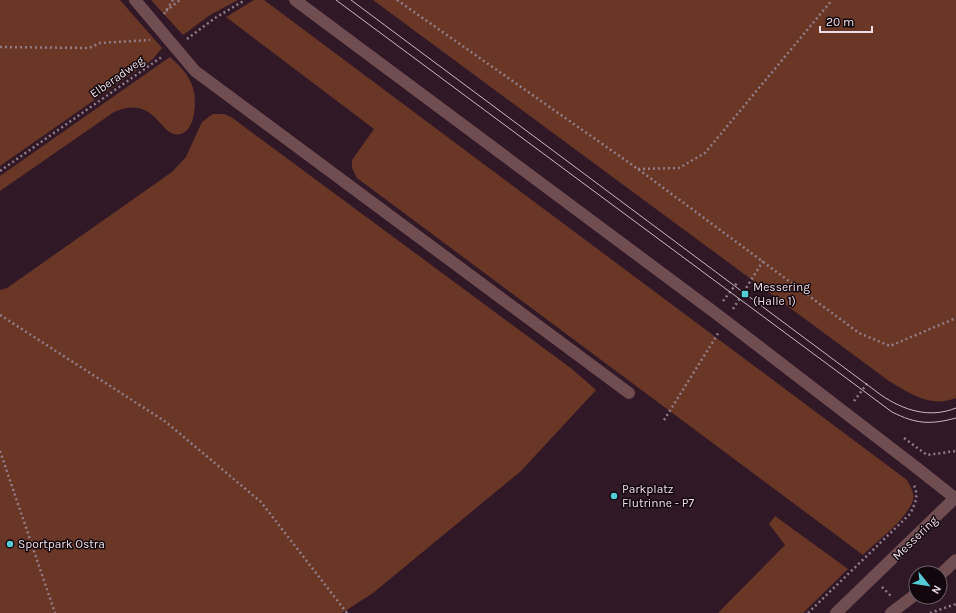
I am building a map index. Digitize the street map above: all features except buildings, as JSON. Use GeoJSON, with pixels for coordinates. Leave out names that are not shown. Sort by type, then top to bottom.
{"type":"FeatureCollection","features":[{"type":"Feature","properties":{"kind":"street"},"geometry":{"type":"LineString","coordinates":[[135,0],[173,42],[195,71],[629,393]]}},
{"type":"Feature","properties":{"kind":"street"},"geometry":{"type":"LineString","coordinates":[[295,0],[714,312],[955,497]]}},
{"type":"Feature","properties":{"kind":"street","name":"Messering"},"geometry":{"type":"LineString","coordinates":[[836,613],[878,582],[955,497]]}},
{"type":"Feature","properties":{"kind":"street"},"geometry":{"type":"LineString","coordinates":[[890,613],[908,600]]}},
{"type":"Feature","properties":{"kind":"path"},"geometry":{"type":"LineString","coordinates":[[164,13],[180,0]]}},
{"type":"Feature","properties":{"kind":"path","name":"Elberadweg"},"geometry":{"type":"LineString","coordinates":[[0,171],[173,42],[245,0]]}},
{"type":"Feature","properties":{"kind":"path"},"geometry":{"type":"LineString","coordinates":[[397,0],[638,169],[859,334],[890,346],[956,318]]}},
{"type":"Feature","properties":{"kind":"path"},"geometry":{"type":"LineString","coordinates":[[638,169],[679,168],[705,152],[832,0]]}},
{"type":"Feature","properties":{"kind":"path"},"geometry":{"type":"LineString","coordinates":[[0,47],[89,48],[100,43],[173,42]]}},
{"type":"Feature","properties":{"kind":"path"},"geometry":{"type":"LineString","coordinates":[[730,314],[763,261]]}},
{"type":"Feature","properties":{"kind":"path"},"geometry":{"type":"LineString","coordinates":[[714,312],[737,283]]}},
{"type":"Feature","properties":{"kind":"path"},"geometry":{"type":"LineString","coordinates":[[0,315],[166,422],[261,502],[346,613]]}},
{"type":"Feature","properties":{"kind":"path"},"geometry":{"type":"LineString","coordinates":[[664,420],[722,327]]}},
{"type":"Feature","properties":{"kind":"path"},"geometry":{"type":"LineString","coordinates":[[846,412],[869,381]]}},
{"type":"Feature","properties":{"kind":"path"},"geometry":{"type":"LineString","coordinates":[[854,400],[860,405]]}},
{"type":"Feature","properties":{"kind":"path"},"geometry":{"type":"LineString","coordinates":[[903,436],[927,454],[956,451]]}},
{"type":"Feature","properties":{"kind":"path"},"geometry":{"type":"LineString","coordinates":[[0,451],[55,613]]}},
{"type":"Feature","properties":{"kind":"path"},"geometry":{"type":"LineString","coordinates":[[808,613],[910,514],[916,502],[917,491],[909,478],[917,468]]}},
{"type":"Feature","properties":{"kind":"path"},"geometry":{"type":"LineString","coordinates":[[878,582],[888,592]]}},
{"type":"Feature","properties":{"kind":"path"},"geometry":{"type":"LineString","coordinates":[[930,613],[956,604]]}},
{"type":"Feature","properties":{"kind":"shaded area"},"geometry":{"type":"Polygon","coordinates":[[[0,0],[120,0],[162,48],[153,59],[0,166],[0,0]]]}},
{"type":"Feature","properties":{"kind":"shaded area"},"geometry":{"type":"Polygon","coordinates":[[[151,0],[238,0],[210,15],[183,35],[151,0]]]}},
{"type":"Feature","properties":{"kind":"shaded area"},"geometry":{"type":"Polygon","coordinates":[[[254,0],[264,0],[907,480],[912,490],[913,500],[905,514],[863,555],[357,178],[352,168],[352,160],[374,129],[226,17],[254,0]]]}},
{"type":"Feature","properties":{"kind":"shaded area"},"geometry":{"type":"Polygon","coordinates":[[[373,0],[956,0],[956,398],[947,401],[938,401],[921,398],[889,381],[373,0]]]}},
{"type":"Feature","properties":{"kind":"shaded area"},"geometry":{"type":"Polygon","coordinates":[[[170,57],[184,71],[193,88],[195,109],[191,125],[187,130],[181,134],[174,134],[167,130],[157,119],[146,111],[135,108],[122,109],[114,112],[0,191],[0,176],[170,57]]]}},
{"type":"Feature","properties":{"kind":"shaded area"},"geometry":{"type":"Polygon","coordinates":[[[213,114],[224,114],[231,117],[572,369],[596,390],[521,471],[373,593],[342,613],[0,613],[0,290],[7,288],[172,172],[186,157],[202,122],[213,114]]]}},
{"type":"Feature","properties":{"kind":"shaded area"},"geometry":{"type":"Polygon","coordinates":[[[775,516],[848,569],[803,613],[718,613],[785,545],[769,524],[775,516]]]}},
{"type":"Feature","properties":{"kind":"tram line"},"geometry":{"type":"LineString","coordinates":[[336,0],[892,412],[908,419],[923,422],[938,422],[956,418]]}},
{"type":"Feature","properties":{"kind":"tram line"},"geometry":{"type":"LineString","coordinates":[[351,0],[881,395],[907,409],[926,413],[936,413],[956,408]]}},
{"type":"Feature","properties":{"kind":"place","name":"Messering (Halle 1)"},"geometry":{"type":"Point","coordinates":[745,294]}},
{"type":"Feature","properties":{"kind":"place","name":"Parkplatz Flutrinne - P7"},"geometry":{"type":"Point","coordinates":[614,496]}},
{"type":"Feature","properties":{"kind":"place","name":"Sportpark Ostra"},"geometry":{"type":"Point","coordinates":[10,544]}}]}
